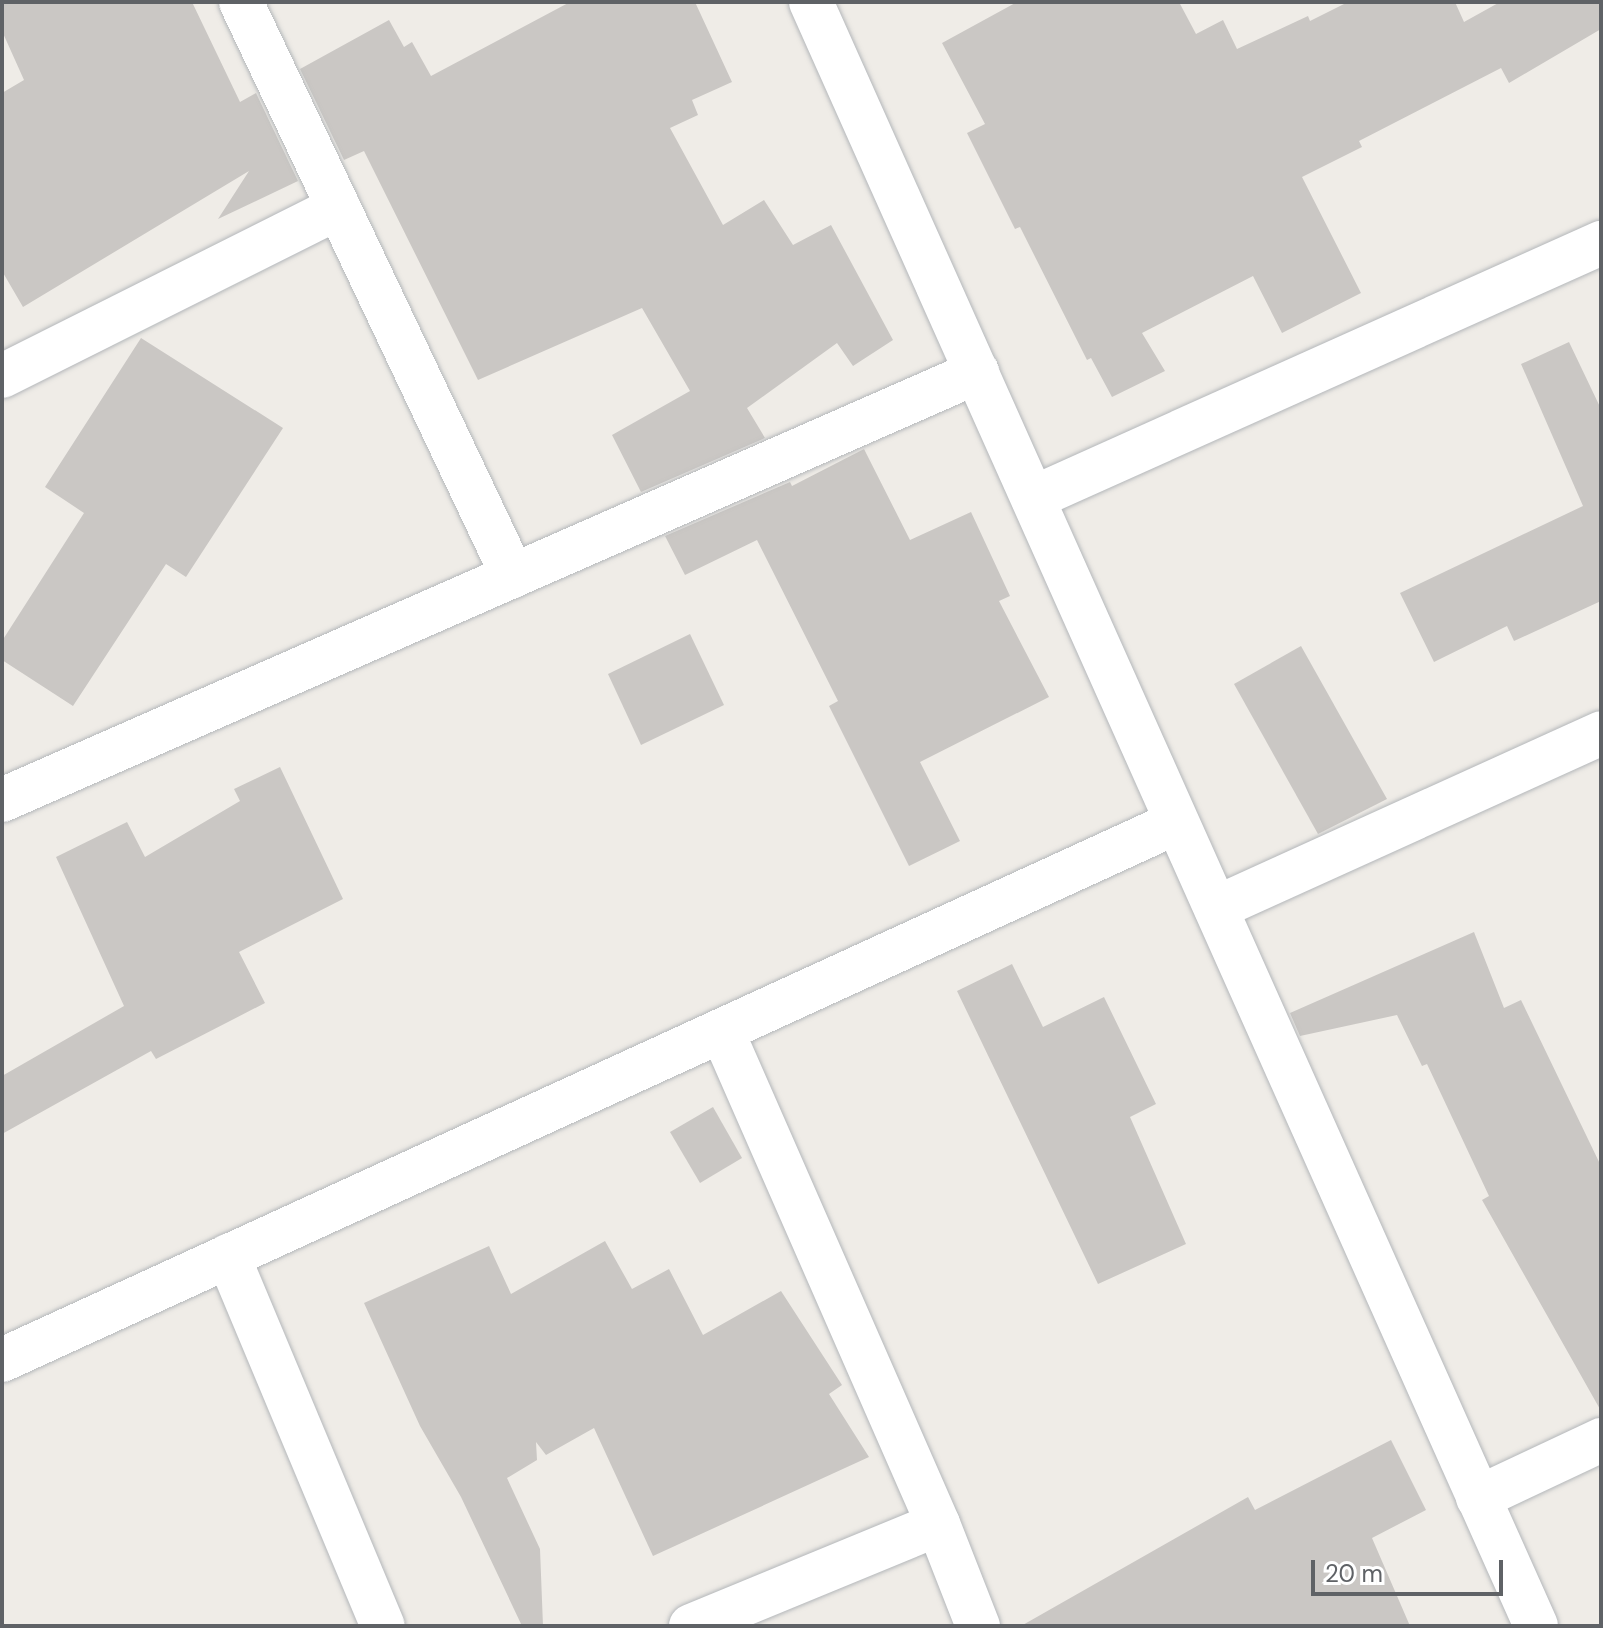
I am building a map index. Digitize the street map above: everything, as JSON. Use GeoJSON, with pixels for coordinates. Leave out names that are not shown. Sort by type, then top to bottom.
{"type":"FeatureCollection","features":[{"type":"Feature","properties":{"kind":"street"},"geometry":{"type":"LineString","coordinates":[[241,2],[513,576]]}},
{"type":"Feature","properties":{"kind":"street"},"geometry":{"type":"LineString","coordinates":[[826,7],[977,372],[1534,1625]]}},
{"type":"Feature","properties":{"kind":"street"},"geometry":{"type":"LineString","coordinates":[[2,376],[338,208]]}},
{"type":"Feature","properties":{"kind":"street"},"geometry":{"type":"LineString","coordinates":[[1033,498],[1601,243]]}},
{"type":"Feature","properties":{"kind":"street"},"geometry":{"type":"LineString","coordinates":[[2,800],[977,372]]}},
{"type":"Feature","properties":{"kind":"street"},"geometry":{"type":"LineString","coordinates":[[1216,908],[1601,733]]}},
{"type":"Feature","properties":{"kind":"street"},"geometry":{"type":"LineString","coordinates":[[2,1360],[1177,822]]}},
{"type":"Feature","properties":{"kind":"street"},"geometry":{"type":"LineString","coordinates":[[722,1031],[938,1524],[978,1626]]}},
{"type":"Feature","properties":{"kind":"street"},"geometry":{"type":"LineString","coordinates":[[228,1256],[383,1626]]}},
{"type":"Feature","properties":{"kind":"street"},"geometry":{"type":"LineString","coordinates":[[1478,1498],[1601,1440]]}},
{"type":"Feature","properties":{"kind":"street"},"geometry":{"type":"LineString","coordinates":[[691,1626],[938,1524]]}},
{"type":"Feature","properties":{"kind":"building"},"geometry":{"type":"Polygon","coordinates":[[[2,2],[192,2],[240,102],[256,93],[298,181],[218,219],[249,171],[23,307],[2,271],[2,93],[24,80],[2,31],[2,2]]]}},
{"type":"Feature","properties":{"kind":"building"},"geometry":{"type":"Polygon","coordinates":[[[570,2],[695,2],[732,82],[692,100],[698,115],[670,128],[723,225],[764,200],[793,245],[831,225],[893,340],[853,366],[837,343],[747,408],[765,438],[641,492],[612,435],[690,391],[642,308],[478,380],[364,151],[344,160],[300,69],[389,20],[404,47],[412,42],[431,76],[570,2]]]}},
{"type":"Feature","properties":{"kind":"building"},"geometry":{"type":"Polygon","coordinates":[[[1017,2],[1179,2],[1196,34],[1223,20],[1237,49],[1308,16],[1310,21],[1348,2],[1455,2],[1464,22],[1500,2],[1601,2],[1601,29],[1509,83],[1501,68],[1359,141],[1362,147],[1302,177],[1361,293],[1282,333],[1253,276],[1142,333],[1165,371],[1112,397],[1091,358],[1087,360],[1020,227],[1015,229],[967,133],[985,124],[942,43],[1017,2]]]}},
{"type":"Feature","properties":{"kind":"building"},"geometry":{"type":"Polygon","coordinates":[[[141,338],[283,428],[186,577],[166,564],[73,706],[2,660],[2,641],[84,513],[45,487],[141,338]]]}},
{"type":"Feature","properties":{"kind":"building"},"geometry":{"type":"Polygon","coordinates":[[[1569,342],[1601,409],[1601,601],[1514,641],[1507,626],[1434,662],[1400,593],[1583,506],[1521,364],[1569,342]]]}},
{"type":"Feature","properties":{"kind":"building"},"geometry":{"type":"Polygon","coordinates":[[[864,449],[910,540],[971,512],[1010,596],[999,601],[1049,697],[920,762],[960,841],[909,866],[829,706],[838,701],[757,540],[685,575],[665,536],[790,482],[792,486],[864,449]]]}},
{"type":"Feature","properties":{"kind":"building"},"geometry":{"type":"Polygon","coordinates":[[[690,634],[724,705],[641,745],[608,674],[690,634]]]}},
{"type":"Feature","properties":{"kind":"building"},"geometry":{"type":"Polygon","coordinates":[[[1301,646],[1387,799],[1318,834],[1234,684],[1301,646]]]}},
{"type":"Feature","properties":{"kind":"building"},"geometry":{"type":"Polygon","coordinates":[[[280,767],[343,899],[239,952],[265,1003],[156,1059],[151,1051],[2,1134],[2,1076],[124,1006],[56,857],[127,822],[145,857],[240,801],[234,789],[280,767]]]}},
{"type":"Feature","properties":{"kind":"building"},"geometry":{"type":"Polygon","coordinates":[[[1474,932],[1504,1008],[1521,1000],[1601,1166],[1601,1411],[1482,1200],[1489,1196],[1427,1064],[1422,1066],[1397,1015],[1300,1036],[1290,1013],[1474,932]]]}},
{"type":"Feature","properties":{"kind":"building"},"geometry":{"type":"Polygon","coordinates":[[[1012,964],[1043,1027],[1104,997],[1156,1104],[1130,1117],[1186,1244],[1098,1284],[957,991],[1012,964]]]}},
{"type":"Feature","properties":{"kind":"building"},"geometry":{"type":"Polygon","coordinates":[[[713,1107],[742,1158],[700,1183],[670,1132],[713,1107]]]}},
{"type":"Feature","properties":{"kind":"building"},"geometry":{"type":"Polygon","coordinates":[[[605,1241],[632,1289],[669,1269],[703,1335],[781,1291],[842,1385],[829,1394],[869,1457],[653,1556],[594,1428],[546,1455],[536,1442],[537,1460],[507,1478],[540,1549],[543,1626],[522,1626],[461,1497],[420,1426],[364,1303],[489,1246],[511,1294],[605,1241]]]}},
{"type":"Feature","properties":{"kind":"building"},"geometry":{"type":"Polygon","coordinates":[[[1391,1440],[1426,1510],[1372,1538],[1410,1626],[1021,1626],[1248,1497],[1255,1510],[1391,1440]]]}}]}
